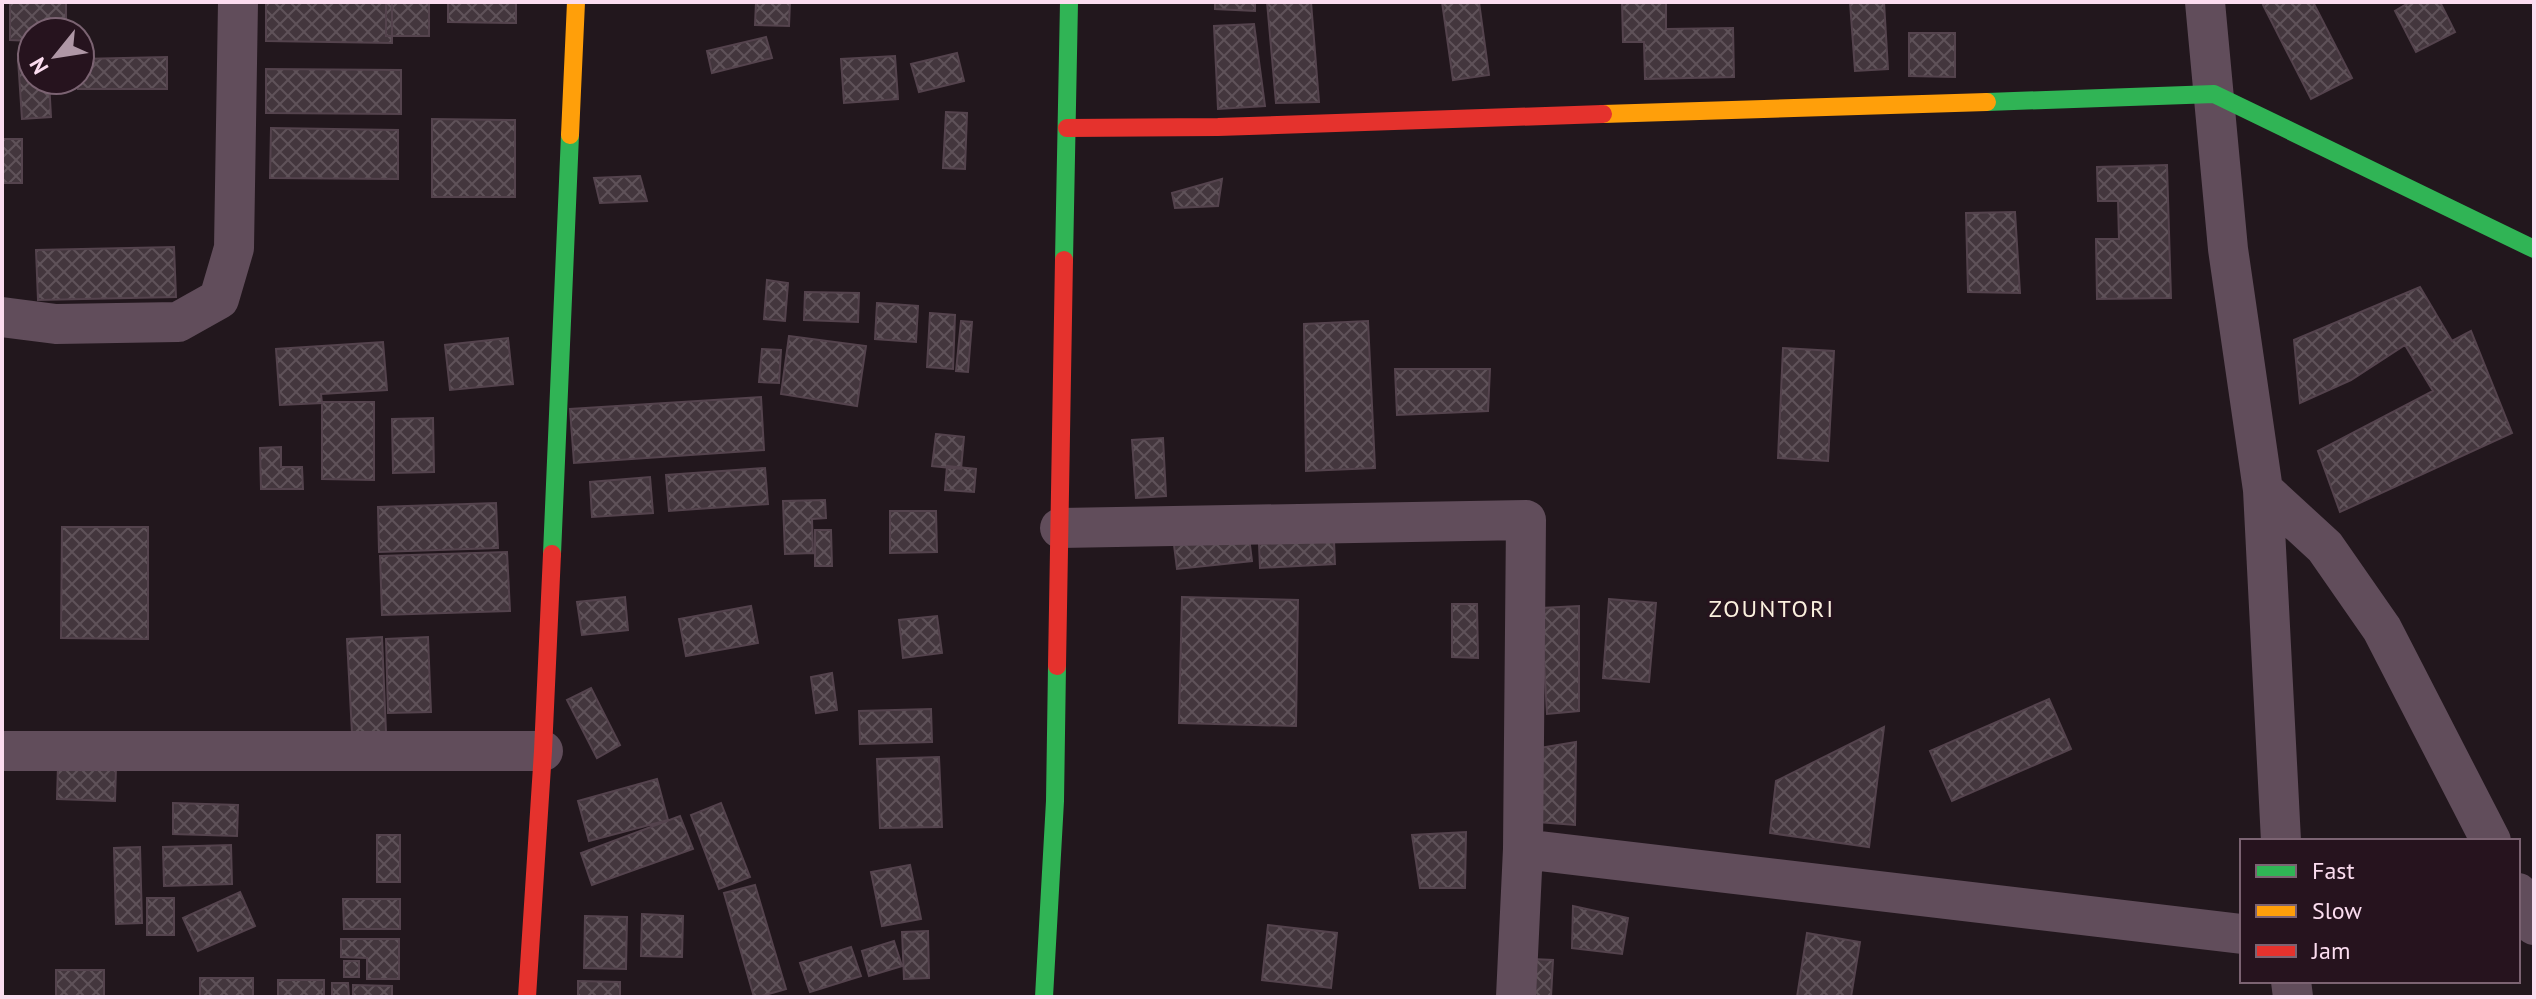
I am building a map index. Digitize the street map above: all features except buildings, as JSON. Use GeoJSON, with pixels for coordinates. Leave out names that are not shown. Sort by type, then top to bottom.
{"type":"FeatureCollection","features":[{"type":"Feature","properties":{"kind":"street"},"geometry":{"type":"LineString","coordinates":[[2,317],[56,324],[178,322],[219,299],[234,248],[238,2]]}},
{"type":"Feature","properties":{"kind":"street"},"geometry":{"type":"LineString","coordinates":[[527,997],[543,751],[576,2]]}},
{"type":"Feature","properties":{"kind":"street"},"geometry":{"type":"LineString","coordinates":[[1044,997],[1055,801],[1069,2]]}},
{"type":"Feature","properties":{"kind":"street"},"geometry":{"type":"LineString","coordinates":[[2205,2],[2228,249],[2263,490],[2281,839]]}},
{"type":"Feature","properties":{"kind":"street"},"geometry":{"type":"LineString","coordinates":[[1067,128],[1218,127],[2214,94],[2534,249]]}},
{"type":"Feature","properties":{"kind":"street"},"geometry":{"type":"LineString","coordinates":[[2263,490],[2325,547],[2382,629],[2490,839]]}},
{"type":"Feature","properties":{"kind":"street"},"geometry":{"type":"LineString","coordinates":[[1060,528],[1526,520],[1523,849],[1516,997]]}},
{"type":"Feature","properties":{"kind":"street"},"geometry":{"type":"LineString","coordinates":[[2,751],[543,751]]}},
{"type":"Feature","properties":{"kind":"street"},"geometry":{"type":"LineString","coordinates":[[1523,849],[2240,934]]}},
{"type":"Feature","properties":{"kind":"street"},"geometry":{"type":"LineString","coordinates":[[2520,897],[2534,925]]}},
{"type":"Feature","properties":{"kind":"traffic: fast"},"geometry":{"type":"LineString","coordinates":[[1064,260],[1069,2]]}},
{"type":"Feature","properties":{"kind":"traffic: fast"},"geometry":{"type":"LineString","coordinates":[[1987,102],[2214,94],[2534,249]]}},
{"type":"Feature","properties":{"kind":"traffic: fast"},"geometry":{"type":"LineString","coordinates":[[552,554],[570,135]]}},
{"type":"Feature","properties":{"kind":"traffic: fast"},"geometry":{"type":"LineString","coordinates":[[1044,997],[1055,801],[1057,666]]}},
{"type":"Feature","properties":{"kind":"traffic: slow"},"geometry":{"type":"LineString","coordinates":[[570,135],[576,2]]}},
{"type":"Feature","properties":{"kind":"traffic: slow"},"geometry":{"type":"LineString","coordinates":[[1603,114],[1987,102]]}},
{"type":"Feature","properties":{"kind":"traffic: jam"},"geometry":{"type":"LineString","coordinates":[[1067,128],[1218,127],[1603,114]]}},
{"type":"Feature","properties":{"kind":"traffic: jam"},"geometry":{"type":"LineString","coordinates":[[1057,666],[1064,260]]}},
{"type":"Feature","properties":{"kind":"traffic: jam"},"geometry":{"type":"LineString","coordinates":[[527,997],[552,554]]}},
{"type":"Feature","properties":{"kind":"district","name":"ZOUNTORI"},"geometry":{"type":"Point","coordinates":[1772,609]}}]}
